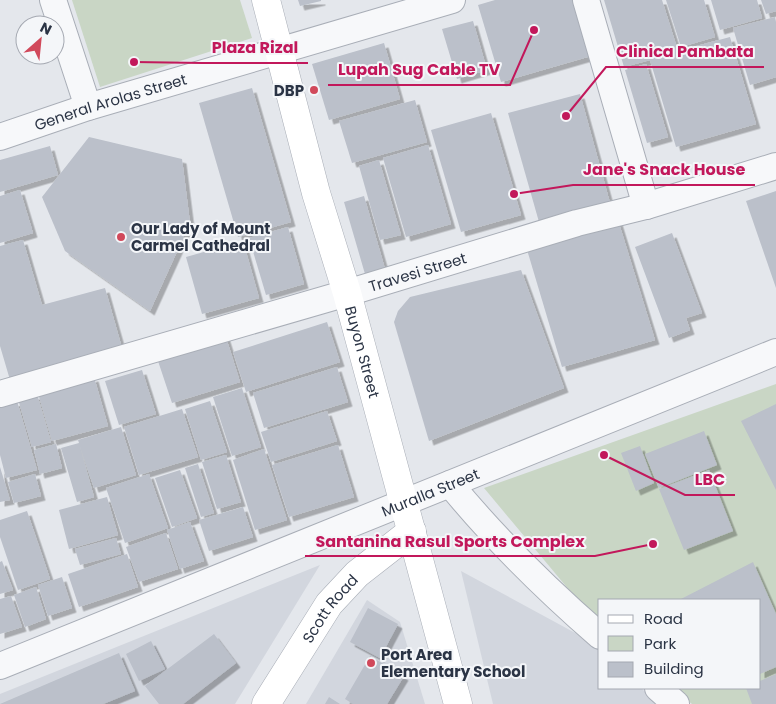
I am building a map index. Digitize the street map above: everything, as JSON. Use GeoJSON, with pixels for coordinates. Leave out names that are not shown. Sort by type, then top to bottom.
{"type":"FeatureCollection","features":[{"type":"Feature","properties":{"kind":"main road","name":"Buyon Street"},"geometry":{"type":"LineString","coordinates":[[266,0],[316,192],[347,293],[458,704]]}},
{"type":"Feature","properties":{"kind":"main road","name":"Scott Road"},"geometry":{"type":"LineString","coordinates":[[266,704],[329,604],[357,574],[412,531]]}},
{"type":"Feature","properties":{"kind":"street"},"geometry":{"type":"LineString","coordinates":[[53,0],[88,107]]}},
{"type":"Feature","properties":{"kind":"street","name":"General Arolas Street"},"geometry":{"type":"LineString","coordinates":[[0,137],[88,107],[452,0]]}},
{"type":"Feature","properties":{"kind":"street"},"geometry":{"type":"LineString","coordinates":[[586,0],[646,206]]}},
{"type":"Feature","properties":{"kind":"street","name":"Travesi Street"},"geometry":{"type":"LineString","coordinates":[[0,394],[347,293],[577,223],[646,206],[776,166]]}},
{"type":"Feature","properties":{"kind":"street","name":"Muralla Street"},"geometry":{"type":"LineString","coordinates":[[0,666],[776,352]]}},
{"type":"Feature","properties":{"kind":"street"},"geometry":{"type":"LineString","coordinates":[[450,484],[484,524],[598,634]]}},
{"type":"Feature","properties":{"kind":"street"},"geometry":{"type":"LineString","coordinates":[[659,689],[676,704]]}},
{"type":"Feature","properties":{"kind":"shaded area"},"geometry":{"type":"Polygon","coordinates":[[[320,565],[235,704],[0,704],[0,694],[320,565]]]}},
{"type":"Feature","properties":{"kind":"shaded area"},"geometry":{"type":"Polygon","coordinates":[[[461,571],[590,641],[598,647],[598,689],[642,689],[658,704],[493,704],[461,571]]]}},
{"type":"Feature","properties":{"kind":"shaded area","name":"Port Area Elementary School"},"geometry":{"type":"Polygon","coordinates":[[[367,600],[400,622],[425,704],[306,704],[367,600]]]}},
{"type":"Feature","properties":{"kind":"green space"},"geometry":{"type":"Polygon","coordinates":[[[72,0],[240,0],[252,38],[100,87],[72,0]]]}},
{"type":"Feature","properties":{"kind":"green space"},"geometry":{"type":"Polygon","coordinates":[[[776,384],[776,704],[692,704],[673,689],[761,689],[761,599],[598,599],[598,625],[484,488],[776,384]]]}},
{"type":"Feature","properties":{"kind":"building"},"geometry":{"type":"Polygon","coordinates":[[[298,0],[321,0],[321,1],[300,6],[298,0]]]}},
{"type":"Feature","properties":{"kind":"building"},"geometry":{"type":"Polygon","coordinates":[[[495,0],[574,0],[591,56],[501,82],[478,5],[495,0]]]}},
{"type":"Feature","properties":{"kind":"building"},"geometry":{"type":"Polygon","coordinates":[[[604,0],[662,0],[678,51],[730,37],[756,124],[676,147],[650,60],[624,67],[604,0]]]}},
{"type":"Feature","properties":{"kind":"building"},"geometry":{"type":"Polygon","coordinates":[[[666,0],[704,0],[715,37],[681,47],[666,0]]]}},
{"type":"Feature","properties":{"kind":"building"},"geometry":{"type":"Polygon","coordinates":[[[711,0],[757,0],[762,18],[720,30],[711,0]]]}},
{"type":"Feature","properties":{"kind":"building"},"geometry":{"type":"Polygon","coordinates":[[[761,0],[776,0],[776,11],[766,14],[761,0]]]}},
{"type":"Feature","properties":{"kind":"building"},"geometry":{"type":"Polygon","coordinates":[[[775,17],[776,77],[750,85],[733,28],[775,17]]]}},
{"type":"Feature","properties":{"kind":"building"},"geometry":{"type":"Polygon","coordinates":[[[473,21],[487,70],[457,79],[442,29],[473,21]]]}},
{"type":"Feature","properties":{"kind":"building"},"geometry":{"type":"Polygon","coordinates":[[[384,43],[400,99],[329,120],[312,64],[384,43]]]}},
{"type":"Feature","properties":{"kind":"building"},"geometry":{"type":"Polygon","coordinates":[[[646,64],[668,137],[647,143],[625,70],[646,64]]]}},
{"type":"Feature","properties":{"kind":"building"},"geometry":{"type":"Polygon","coordinates":[[[252,88],[291,222],[238,237],[199,103],[252,88]]]}},
{"type":"Feature","properties":{"kind":"building"},"geometry":{"type":"Polygon","coordinates":[[[580,94],[610,203],[539,222],[508,113],[580,94]]]}},
{"type":"Feature","properties":{"kind":"building"},"geometry":{"type":"Polygon","coordinates":[[[415,100],[427,142],[352,163],[339,121],[415,100]]]}},
{"type":"Feature","properties":{"kind":"building"},"geometry":{"type":"Polygon","coordinates":[[[491,113],[521,215],[461,232],[431,130],[491,113]]]}},
{"type":"Feature","properties":{"kind":"building","name":"Our Lady of Mount Carmel Cathedral"},"geometry":{"type":"Polygon","coordinates":[[[89,137],[182,159],[190,223],[150,311],[65,251],[42,197],[89,137]]]}},
{"type":"Feature","properties":{"kind":"building"},"geometry":{"type":"Polygon","coordinates":[[[428,145],[451,224],[406,237],[383,158],[428,145]]]}},
{"type":"Feature","properties":{"kind":"building"},"geometry":{"type":"Polygon","coordinates":[[[50,146],[58,175],[0,192],[0,160],[50,146]]]}},
{"type":"Feature","properties":{"kind":"building"},"geometry":{"type":"Polygon","coordinates":[[[379,160],[401,235],[380,240],[359,166],[379,160]]]}},
{"type":"Feature","properties":{"kind":"building"},"geometry":{"type":"Polygon","coordinates":[[[20,190],[33,233],[0,243],[0,196],[20,190]]]}},
{"type":"Feature","properties":{"kind":"building"},"geometry":{"type":"Polygon","coordinates":[[[776,191],[776,288],[746,201],[776,191]]]}},
{"type":"Feature","properties":{"kind":"building"},"geometry":{"type":"Polygon","coordinates":[[[364,196],[385,269],[365,274],[344,202],[364,196]]]}},
{"type":"Feature","properties":{"kind":"building"},"geometry":{"type":"Polygon","coordinates":[[[617,217],[655,340],[562,367],[525,243],[617,217]]]}},
{"type":"Feature","properties":{"kind":"building"},"geometry":{"type":"Polygon","coordinates":[[[288,227],[304,284],[266,295],[249,238],[288,227]]]}},
{"type":"Feature","properties":{"kind":"building"},"geometry":{"type":"Polygon","coordinates":[[[672,233],[702,313],[686,318],[690,330],[669,338],[635,247],[672,233]]]}},
{"type":"Feature","properties":{"kind":"building"},"geometry":{"type":"Polygon","coordinates":[[[23,240],[42,305],[105,288],[122,348],[10,380],[0,346],[0,246],[23,240]]]}},
{"type":"Feature","properties":{"kind":"building"},"geometry":{"type":"Polygon","coordinates":[[[243,241],[259,298],[202,314],[186,257],[243,241]]]}},
{"type":"Feature","properties":{"kind":"building"},"geometry":{"type":"Polygon","coordinates":[[[521,270],[564,388],[429,441],[394,322],[398,311],[410,297],[521,270]]]}},
{"type":"Feature","properties":{"kind":"building"},"geometry":{"type":"Polygon","coordinates":[[[327,322],[340,362],[246,392],[233,352],[327,322]]]}},
{"type":"Feature","properties":{"kind":"building"},"geometry":{"type":"Polygon","coordinates":[[[224,331],[240,382],[172,403],[155,352],[224,331]]]}},
{"type":"Feature","properties":{"kind":"building"},"geometry":{"type":"Polygon","coordinates":[[[337,367],[348,402],[264,428],[253,393],[337,367]]]}},
{"type":"Feature","properties":{"kind":"building"},"geometry":{"type":"Polygon","coordinates":[[[142,370],[156,414],[119,425],[105,381],[142,370]]]}},
{"type":"Feature","properties":{"kind":"building"},"geometry":{"type":"Polygon","coordinates":[[[94,377],[108,426],[52,441],[38,393],[94,377]]]}},
{"type":"Feature","properties":{"kind":"building"},"geometry":{"type":"Polygon","coordinates":[[[242,388],[261,447],[232,456],[213,397],[242,388]]]}},
{"type":"Feature","properties":{"kind":"building"},"geometry":{"type":"Polygon","coordinates":[[[37,394],[51,442],[32,447],[18,399],[37,394]]]}},
{"type":"Feature","properties":{"kind":"building"},"geometry":{"type":"Polygon","coordinates":[[[17,401],[37,470],[6,478],[0,455],[0,405],[17,401]]]}},
{"type":"Feature","properties":{"kind":"building"},"geometry":{"type":"Polygon","coordinates":[[[210,401],[227,452],[201,460],[185,409],[210,401]]]}},
{"type":"Feature","properties":{"kind":"building"},"geometry":{"type":"Polygon","coordinates":[[[776,404],[776,490],[741,421],[776,404]]]}},
{"type":"Feature","properties":{"kind":"building"},"geometry":{"type":"Polygon","coordinates":[[[182,409],[198,457],[139,475],[124,427],[182,409]]]}},
{"type":"Feature","properties":{"kind":"building"},"geometry":{"type":"Polygon","coordinates":[[[327,411],[337,441],[271,462],[261,432],[327,411]]]}},
{"type":"Feature","properties":{"kind":"building"},"geometry":{"type":"Polygon","coordinates":[[[121,427],[136,475],[94,488],[80,447],[94,497],[77,502],[61,448],[79,443],[78,440],[121,427]]]}},
{"type":"Feature","properties":{"kind":"building"},"geometry":{"type":"Polygon","coordinates":[[[704,431],[717,465],[659,488],[645,454],[704,431]]]}},
{"type":"Feature","properties":{"kind":"building"},"geometry":{"type":"Polygon","coordinates":[[[56,444],[62,468],[40,474],[34,450],[56,444]]]}},
{"type":"Feature","properties":{"kind":"building"},"geometry":{"type":"Polygon","coordinates":[[[338,445],[354,497],[289,517],[272,465],[338,445]]]}},
{"type":"Feature","properties":{"kind":"building"},"geometry":{"type":"Polygon","coordinates":[[[640,446],[654,483],[636,491],[621,453],[640,446]]]}},
{"type":"Feature","properties":{"kind":"building"},"geometry":{"type":"Polygon","coordinates":[[[264,449],[287,520],[255,530],[233,460],[264,449]]]}},
{"type":"Feature","properties":{"kind":"building"},"geometry":{"type":"Polygon","coordinates":[[[226,455],[241,502],[217,509],[202,462],[226,455]]]}},
{"type":"Feature","properties":{"kind":"building"},"geometry":{"type":"Polygon","coordinates":[[[198,464],[214,513],[201,517],[185,468],[198,464]]]}},
{"type":"Feature","properties":{"kind":"building"},"geometry":{"type":"Polygon","coordinates":[[[0,467],[10,500],[0,502],[0,467]]]}},
{"type":"Feature","properties":{"kind":"building"},"geometry":{"type":"Polygon","coordinates":[[[180,470],[197,518],[172,527],[155,478],[180,470]]]}},
{"type":"Feature","properties":{"kind":"building"},"geometry":{"type":"Polygon","coordinates":[[[709,470],[733,531],[684,550],[659,489],[709,470]]]}},
{"type":"Feature","properties":{"kind":"building"},"geometry":{"type":"Polygon","coordinates":[[[35,474],[41,496],[14,503],[8,482],[35,474]]]}},
{"type":"Feature","properties":{"kind":"building"},"geometry":{"type":"Polygon","coordinates":[[[149,474],[168,528],[125,543],[106,488],[149,474]]]}},
{"type":"Feature","properties":{"kind":"building"},"geometry":{"type":"Polygon","coordinates":[[[107,497],[118,535],[69,549],[59,510],[107,497]]]}},
{"type":"Feature","properties":{"kind":"building"},"geometry":{"type":"Polygon","coordinates":[[[243,507],[253,537],[209,551],[199,520],[243,507]]]}},
{"type":"Feature","properties":{"kind":"building"},"geometry":{"type":"Polygon","coordinates":[[[27,511],[50,579],[18,590],[0,537],[0,520],[27,511]]]}},
{"type":"Feature","properties":{"kind":"building"},"geometry":{"type":"Polygon","coordinates":[[[190,522],[204,561],[180,569],[167,530],[190,522]]]}},
{"type":"Feature","properties":{"kind":"building"},"geometry":{"type":"Polygon","coordinates":[[[166,533],[178,569],[139,582],[126,547],[166,533]]]}},
{"type":"Feature","properties":{"kind":"building"},"geometry":{"type":"Polygon","coordinates":[[[116,538],[121,554],[80,565],[75,549],[116,538]]]}},
{"type":"Feature","properties":{"kind":"building"},"geometry":{"type":"Polygon","coordinates":[[[127,554],[138,587],[79,607],[68,574],[127,554]]]}},
{"type":"Feature","properties":{"kind":"building"},"geometry":{"type":"Polygon","coordinates":[[[2,561],[13,590],[0,594],[0,562],[2,561]]]}},
{"type":"Feature","properties":{"kind":"building"},"geometry":{"type":"Polygon","coordinates":[[[753,562],[776,614],[776,667],[761,674],[761,599],[681,599],[753,562]]]}},
{"type":"Feature","properties":{"kind":"building"},"geometry":{"type":"Polygon","coordinates":[[[62,577],[72,608],[48,616],[38,585],[62,577]]]}},
{"type":"Feature","properties":{"kind":"building"},"geometry":{"type":"Polygon","coordinates":[[[36,587],[46,619],[25,627],[14,595],[36,587]]]}},
{"type":"Feature","properties":{"kind":"building"},"geometry":{"type":"Polygon","coordinates":[[[11,596],[22,627],[0,634],[0,599],[11,596]]]}},
{"type":"Feature","properties":{"kind":"building"},"geometry":{"type":"Polygon","coordinates":[[[368,608],[398,624],[380,658],[350,642],[368,608]]]}},
{"type":"Feature","properties":{"kind":"building"},"geometry":{"type":"Polygon","coordinates":[[[214,634],[236,663],[183,704],[159,704],[145,686],[214,634]]]}},
{"type":"Feature","properties":{"kind":"building"},"geometry":{"type":"Polygon","coordinates":[[[151,641],[165,669],[139,681],[126,654],[151,641]]]}},
{"type":"Feature","properties":{"kind":"building"},"geometry":{"type":"Polygon","coordinates":[[[119,653],[135,691],[103,704],[0,704],[119,653]]]}},
{"type":"Feature","properties":{"kind":"building"},"geometry":{"type":"Polygon","coordinates":[[[370,656],[404,676],[387,704],[353,704],[345,699],[370,656]]]}},
{"type":"Feature","properties":{"kind":"building"},"geometry":{"type":"Polygon","coordinates":[[[776,674],[776,704],[752,704],[746,689],[761,689],[761,681],[776,674]]]}},
{"type":"Feature","properties":{"kind":"building"},"geometry":{"type":"Polygon","coordinates":[[[329,697],[340,704],[325,704],[329,697]]]}},
{"type":"Feature","properties":{"kind":"place","name":"Lupah Sug Cable TV"},"geometry":{"type":"Point","coordinates":[534,30]}},
{"type":"Feature","properties":{"kind":"place","name":"Plaza Rizal"},"geometry":{"type":"Point","coordinates":[134,62]}},
{"type":"Feature","properties":{"kind":"place","name":"DBP"},"geometry":{"type":"Point","coordinates":[314,90]}},
{"type":"Feature","properties":{"kind":"place","name":"Clinica Pambata"},"geometry":{"type":"Point","coordinates":[566,116]}},
{"type":"Feature","properties":{"kind":"place","name":"Jane's Snack House"},"geometry":{"type":"Point","coordinates":[514,194]}},
{"type":"Feature","properties":{"kind":"place","name":"Our Lady of Mount Carmel Cathedral"},"geometry":{"type":"Point","coordinates":[121,237]}},
{"type":"Feature","properties":{"kind":"place","name":"LBC"},"geometry":{"type":"Point","coordinates":[604,455]}},
{"type":"Feature","properties":{"kind":"place","name":"Santanina Rasul Sports Complex"},"geometry":{"type":"Point","coordinates":[653,544]}},
{"type":"Feature","properties":{"kind":"place","name":"Port Area Elementary School"},"geometry":{"type":"Point","coordinates":[371,663]}}]}
